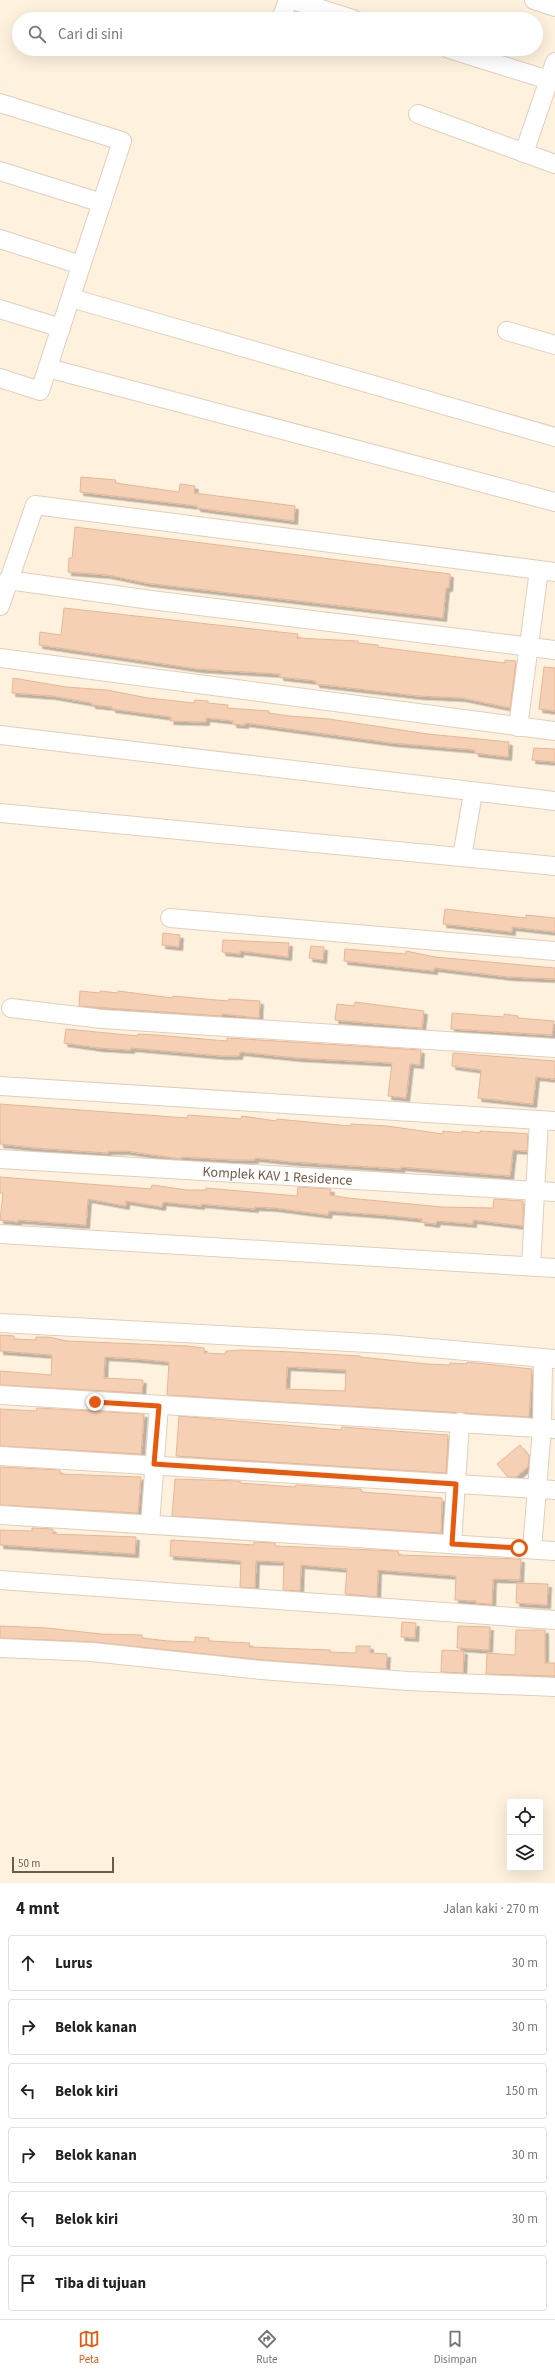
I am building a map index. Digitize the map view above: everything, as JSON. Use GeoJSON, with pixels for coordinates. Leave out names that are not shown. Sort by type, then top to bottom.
{"type":"FeatureCollection","features":[{"type":"Feature","properties":{"kind":"street"},"geometry":{"type":"LineString","coordinates":[[284,12],[288,0]]}},
{"type":"Feature","properties":{"kind":"street"},"geometry":{"type":"LineString","coordinates":[[292,0],[331,12]]}},
{"type":"Feature","properties":{"kind":"street"},"geometry":{"type":"LineString","coordinates":[[534,0],[555,7]]}},
{"type":"Feature","properties":{"kind":"street"},"geometry":{"type":"LineString","coordinates":[[472,56],[552,81]]}},
{"type":"Feature","properties":{"kind":"street"},"geometry":{"type":"LineString","coordinates":[[524,153],[552,81],[555,62]]}},
{"type":"Feature","properties":{"kind":"street"},"geometry":{"type":"LineString","coordinates":[[0,103],[122,141],[40,391],[0,378]]}},
{"type":"Feature","properties":{"kind":"street"},"geometry":{"type":"LineString","coordinates":[[418,114],[555,164]]}},
{"type":"Feature","properties":{"kind":"street"},"geometry":{"type":"LineString","coordinates":[[0,170],[102,203]]}},
{"type":"Feature","properties":{"kind":"street"},"geometry":{"type":"LineString","coordinates":[[0,239],[81,264]]}},
{"type":"Feature","properties":{"kind":"street"},"geometry":{"type":"LineString","coordinates":[[71,298],[555,437]]}},
{"type":"Feature","properties":{"kind":"street"},"geometry":{"type":"LineString","coordinates":[[0,309],[61,328]]}},
{"type":"Feature","properties":{"kind":"street"},"geometry":{"type":"LineString","coordinates":[[507,331],[555,345]]}},
{"type":"Feature","properties":{"kind":"street"},"geometry":{"type":"LineString","coordinates":[[48,368],[555,502]]}},
{"type":"Feature","properties":{"kind":"street"},"geometry":{"type":"LineString","coordinates":[[0,606],[35,505],[547,571],[528,646],[518,727]]}},
{"type":"Feature","properties":{"kind":"street"},"geometry":{"type":"LineString","coordinates":[[8,580],[150,600],[555,650]]}},
{"type":"Feature","properties":{"kind":"street"},"geometry":{"type":"LineString","coordinates":[[0,658],[555,731]]}},
{"type":"Feature","properties":{"kind":"street"},"geometry":{"type":"LineString","coordinates":[[0,735],[189,756],[555,802]]}},
{"type":"Feature","properties":{"kind":"street"},"geometry":{"type":"LineString","coordinates":[[462,857],[474,793]]}},
{"type":"Feature","properties":{"kind":"street"},"geometry":{"type":"LineString","coordinates":[[0,813],[555,866]]}},
{"type":"Feature","properties":{"kind":"street"},"geometry":{"type":"LineString","coordinates":[[170,918],[555,951]]}},
{"type":"Feature","properties":{"kind":"street"},"geometry":{"type":"LineString","coordinates":[[11,1008],[102,1019],[555,1048]]}},
{"type":"Feature","properties":{"kind":"street"},"geometry":{"type":"LineString","coordinates":[[0,1086],[547,1121],[535,1190],[531,1266]]}},
{"type":"Feature","properties":{"kind":"street","name":"Komplek KAV 1 Residence"},"geometry":{"type":"LineString","coordinates":[[0,1159],[555,1192]]}},
{"type":"Feature","properties":{"kind":"street"},"geometry":{"type":"LineString","coordinates":[[0,1234],[555,1268]]}},
{"type":"Feature","properties":{"kind":"street"},"geometry":{"type":"LineString","coordinates":[[0,1324],[386,1344],[549,1359],[548,1429],[537,1489],[532,1549]]}},
{"type":"Feature","properties":{"kind":"street"},"geometry":{"type":"LineString","coordinates":[[0,1395],[159,1406],[460,1422],[548,1429]]}},
{"type":"Feature","properties":{"kind":"street"},"geometry":{"type":"LineString","coordinates":[[150,1526],[159,1406]]}},
{"type":"Feature","properties":{"kind":"street"},"geometry":{"type":"LineString","coordinates":[[452,1544],[460,1422]]}},
{"type":"Feature","properties":{"kind":"street"},"geometry":{"type":"LineString","coordinates":[[0,1456],[154,1464],[555,1490]]}},
{"type":"Feature","properties":{"kind":"street"},"geometry":{"type":"LineString","coordinates":[[0,1515],[150,1526],[555,1551]]}},
{"type":"Feature","properties":{"kind":"street"},"geometry":{"type":"LineString","coordinates":[[0,1580],[555,1620]]}},
{"type":"Feature","properties":{"kind":"street"},"geometry":{"type":"LineString","coordinates":[[0,1648],[92,1652],[260,1670],[408,1681],[555,1687]]}},
{"type":"Feature","properties":{"kind":"building"},"geometry":{"type":"Polygon","coordinates":[[[81,477],[116,480],[115,483],[179,492],[180,484],[195,486],[194,493],[295,506],[294,521],[197,508],[197,506],[80,492],[81,477]]]}},
{"type":"Feature","properties":{"kind":"building"},"geometry":{"type":"Polygon","coordinates":[[[75,527],[450,574],[449,588],[446,588],[443,618],[146,583],[108,575],[68,572],[69,558],[72,558],[75,527]]]}},
{"type":"Feature","properties":{"kind":"building"},"geometry":{"type":"Polygon","coordinates":[[[64,608],[298,634],[297,638],[358,641],[358,643],[378,645],[378,647],[505,663],[505,660],[516,661],[510,708],[462,698],[419,696],[316,684],[316,681],[280,677],[280,674],[198,669],[39,645],[40,632],[61,635],[64,608]]]}},
{"type":"Feature","properties":{"kind":"building"},"geometry":{"type":"Polygon","coordinates":[[[544,667],[555,668],[555,711],[539,709],[544,667]]]}},
{"type":"Feature","properties":{"kind":"building"},"geometry":{"type":"Polygon","coordinates":[[[13,678],[66,687],[107,690],[148,698],[194,703],[195,700],[208,701],[208,703],[228,705],[227,708],[269,711],[269,713],[289,716],[329,719],[428,734],[509,742],[508,757],[475,753],[475,750],[392,743],[245,723],[245,725],[233,724],[233,721],[206,718],[206,722],[170,721],[171,717],[112,709],[112,707],[92,705],[92,703],[52,696],[12,693],[13,678]]]}},
{"type":"Feature","properties":{"kind":"building"},"geometry":{"type":"Polygon","coordinates":[[[534,748],[555,749],[555,762],[532,760],[534,748]]]}},
{"type":"Feature","properties":{"kind":"building"},"geometry":{"type":"Polygon","coordinates":[[[445,909],[526,918],[526,915],[555,918],[555,932],[512,927],[512,932],[443,924],[445,909]]]}},
{"type":"Feature","properties":{"kind":"building"},"geometry":{"type":"Polygon","coordinates":[[[163,933],[180,935],[179,947],[162,945],[163,933]]]}},
{"type":"Feature","properties":{"kind":"building"},"geometry":{"type":"Polygon","coordinates":[[[223,940],[289,943],[288,957],[240,951],[240,954],[222,952],[223,940]]]}},
{"type":"Feature","properties":{"kind":"building"},"geometry":{"type":"Polygon","coordinates":[[[311,946],[324,947],[323,960],[309,958],[311,946]]]}},
{"type":"Feature","properties":{"kind":"building"},"geometry":{"type":"Polygon","coordinates":[[[345,949],[406,954],[406,951],[435,957],[555,968],[555,979],[509,977],[434,968],[434,971],[344,961],[345,949]]]}},
{"type":"Feature","properties":{"kind":"building"},"geometry":{"type":"Polygon","coordinates":[[[80,991],[118,993],[118,991],[173,998],[173,996],[228,1001],[229,999],[260,1001],[259,1018],[222,1014],[222,1016],[79,1006],[80,991]]]}},
{"type":"Feature","properties":{"kind":"building"},"geometry":{"type":"Polygon","coordinates":[[[355,1002],[424,1011],[422,1028],[335,1020],[337,1004],[354,1006],[355,1002]]]}},
{"type":"Feature","properties":{"kind":"building"},"geometry":{"type":"Polygon","coordinates":[[[452,1013],[504,1017],[504,1014],[518,1016],[518,1018],[554,1021],[552,1035],[451,1029],[452,1013]]]}},
{"type":"Feature","properties":{"kind":"building"},"geometry":{"type":"Polygon","coordinates":[[[66,1029],[138,1036],[138,1034],[156,1035],[227,1041],[227,1038],[421,1050],[420,1065],[410,1064],[406,1098],[388,1096],[392,1063],[297,1058],[240,1052],[239,1056],[222,1056],[131,1048],[131,1050],[99,1048],[64,1043],[66,1029]]]}},
{"type":"Feature","properties":{"kind":"building"},"geometry":{"type":"Polygon","coordinates":[[[453,1053],[555,1061],[555,1079],[536,1077],[533,1104],[478,1098],[481,1070],[452,1066],[453,1053]]]}},
{"type":"Feature","properties":{"kind":"building"},"geometry":{"type":"Polygon","coordinates":[[[0,1104],[187,1118],[188,1115],[241,1119],[242,1116],[276,1121],[277,1119],[350,1126],[351,1124],[387,1126],[443,1134],[443,1131],[462,1133],[462,1131],[480,1133],[480,1131],[517,1133],[528,1134],[527,1151],[513,1150],[510,1176],[401,1167],[401,1169],[293,1162],[255,1158],[255,1160],[236,1160],[181,1157],[181,1159],[126,1151],[108,1151],[108,1153],[35,1148],[0,1144],[0,1104]]]}},
{"type":"Feature","properties":{"kind":"building"},"geometry":{"type":"Polygon","coordinates":[[[0,1177],[151,1189],[152,1185],[187,1190],[206,1190],[206,1188],[297,1196],[298,1187],[331,1189],[330,1195],[348,1198],[442,1207],[493,1208],[494,1199],[523,1201],[523,1226],[473,1220],[473,1224],[437,1221],[436,1224],[421,1222],[422,1219],[382,1215],[329,1211],[328,1215],[274,1208],[255,1207],[255,1209],[163,1202],[162,1207],[126,1201],[126,1206],[88,1199],[86,1225],[18,1220],[18,1222],[0,1220],[3,1193],[0,1193],[0,1177]]]}},
{"type":"Feature","properties":{"kind":"building"},"geometry":{"type":"Polygon","coordinates":[[[0,1335],[14,1336],[14,1339],[36,1340],[36,1337],[49,1337],[67,1341],[188,1346],[204,1348],[204,1353],[225,1354],[226,1351],[242,1350],[293,1352],[360,1356],[427,1364],[450,1365],[450,1363],[467,1364],[467,1362],[532,1369],[529,1417],[167,1395],[169,1362],[105,1357],[104,1378],[143,1380],[142,1393],[0,1385],[0,1371],[51,1375],[52,1355],[0,1351],[0,1335]],[[287,1367],[286,1389],[345,1391],[346,1370],[287,1367]]]}},
{"type":"Feature","properties":{"kind":"building"},"geometry":{"type":"Polygon","coordinates":[[[37,1408],[144,1414],[141,1454],[0,1446],[0,1409],[36,1411],[37,1408]]]}},
{"type":"Feature","properties":{"kind":"building"},"geometry":{"type":"Polygon","coordinates":[[[179,1416],[341,1430],[342,1427],[448,1435],[446,1473],[176,1456],[179,1416]]]}},
{"type":"Feature","properties":{"kind":"building"},"geometry":{"type":"Polygon","coordinates":[[[520,1445],[529,1456],[528,1467],[516,1477],[508,1477],[497,1464],[520,1445]]]}},
{"type":"Feature","properties":{"kind":"building"},"geometry":{"type":"Polygon","coordinates":[[[0,1467],[60,1470],[60,1474],[141,1477],[138,1513],[0,1505],[0,1467]]]}},
{"type":"Feature","properties":{"kind":"building"},"geometry":{"type":"Polygon","coordinates":[[[175,1479],[240,1481],[240,1483],[295,1487],[296,1485],[361,1489],[362,1492],[442,1498],[441,1533],[172,1516],[175,1479]]]}},
{"type":"Feature","properties":{"kind":"building"},"geometry":{"type":"Polygon","coordinates":[[[32,1528],[53,1529],[53,1534],[136,1537],[135,1554],[0,1545],[0,1530],[32,1531],[32,1528]]]}},
{"type":"Feature","properties":{"kind":"building"},"geometry":{"type":"Polygon","coordinates":[[[171,1540],[254,1545],[254,1542],[275,1543],[275,1546],[398,1551],[399,1555],[521,1559],[520,1580],[493,1579],[492,1604],[476,1603],[476,1601],[455,1600],[456,1576],[378,1570],[377,1597],[345,1594],[347,1569],[301,1565],[300,1591],[283,1590],[284,1562],[256,1561],[255,1588],[240,1587],[241,1561],[170,1556],[171,1540]]]}},
{"type":"Feature","properties":{"kind":"building"},"geometry":{"type":"Polygon","coordinates":[[[517,1583],[548,1584],[547,1605],[516,1603],[517,1583]]]}},
{"type":"Feature","properties":{"kind":"building"},"geometry":{"type":"Polygon","coordinates":[[[402,1622],[416,1623],[415,1638],[401,1637],[402,1622]]]}},
{"type":"Feature","properties":{"kind":"building"},"geometry":{"type":"Polygon","coordinates":[[[0,1626],[47,1628],[101,1634],[142,1635],[142,1638],[168,1641],[195,1642],[195,1637],[209,1638],[209,1641],[250,1643],[249,1647],[330,1650],[330,1652],[356,1653],[356,1646],[370,1646],[370,1653],[387,1654],[386,1669],[262,1660],[93,1642],[0,1638],[0,1626]]]}},
{"type":"Feature","properties":{"kind":"building"},"geometry":{"type":"Polygon","coordinates":[[[458,1626],[490,1627],[489,1650],[457,1648],[458,1626]]]}},
{"type":"Feature","properties":{"kind":"building"},"geometry":{"type":"Polygon","coordinates":[[[516,1630],[545,1630],[545,1663],[555,1663],[555,1676],[486,1674],[487,1653],[515,1655],[516,1630]]]}},
{"type":"Feature","properties":{"kind":"building"},"geometry":{"type":"Polygon","coordinates":[[[442,1650],[464,1651],[463,1673],[441,1672],[442,1650]]]}},
{"type":"Feature","properties":{"kind":"route"},"geometry":{"type":"LineString","coordinates":[[95,1402],[159,1406],[154,1464],[456,1484],[452,1544],[519,1548]]}}]}
